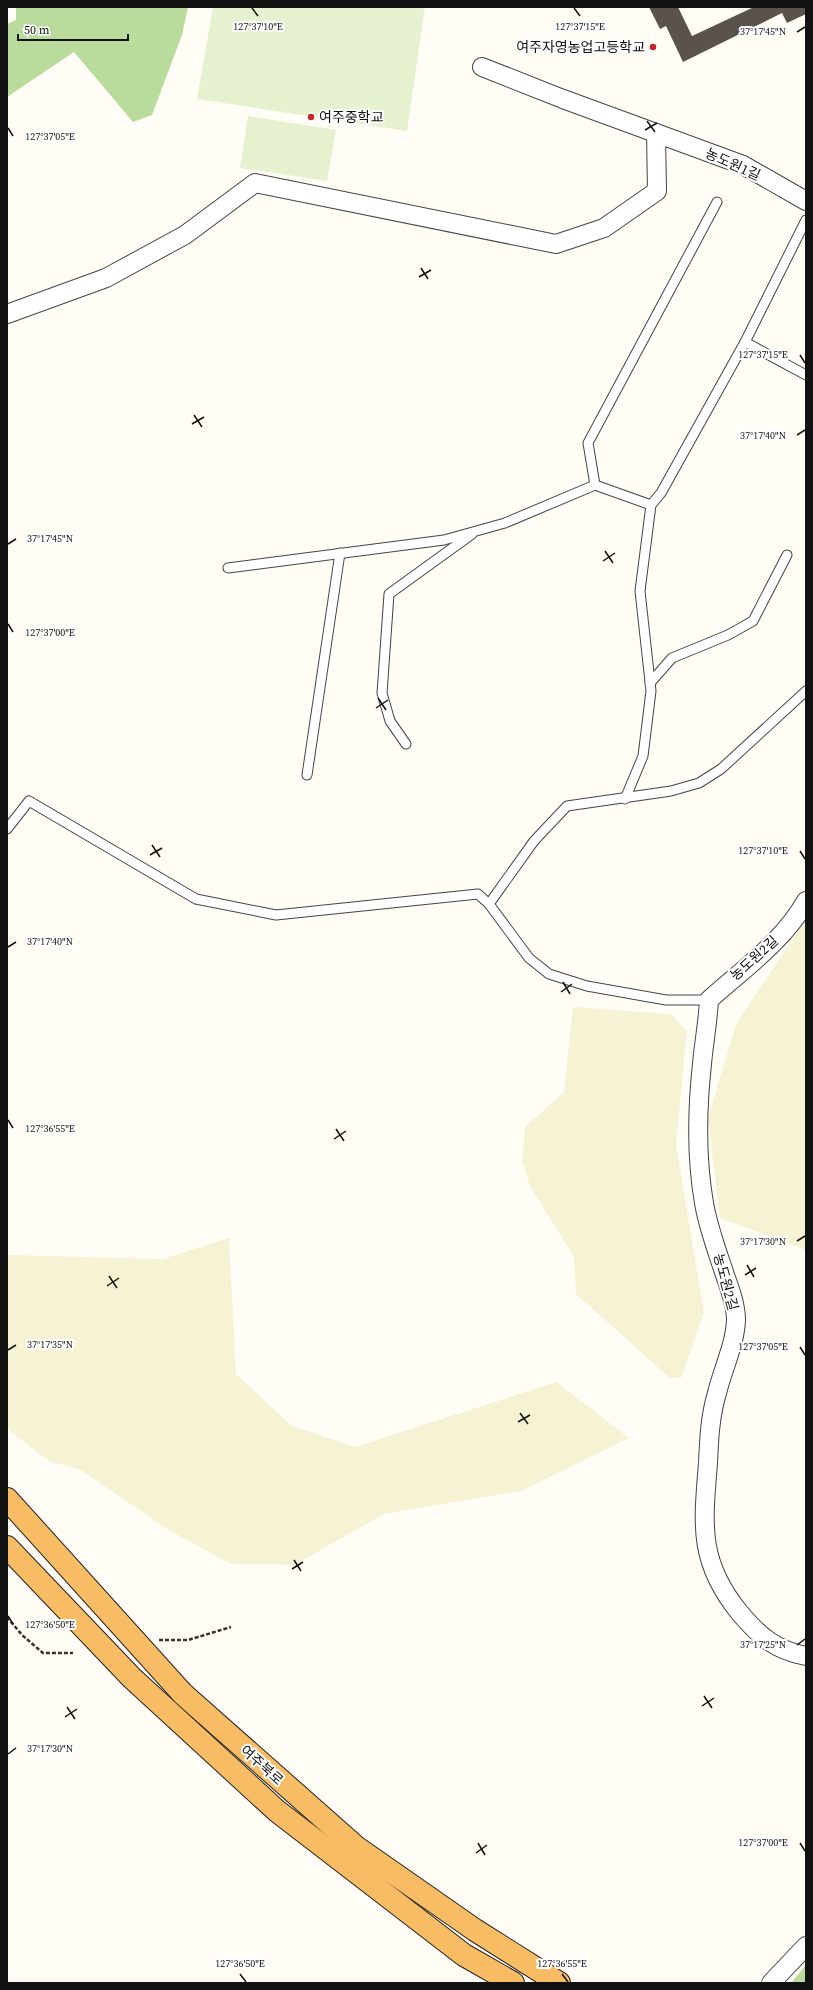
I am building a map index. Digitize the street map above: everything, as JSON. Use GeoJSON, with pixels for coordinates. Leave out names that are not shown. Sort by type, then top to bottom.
{"type":"FeatureCollection","features":[{"type":"Feature","properties":{"kind":"highway","name":"여주북로"},"geometry":{"type":"LineString","coordinates":[[7,1499],[182,1694],[356,1847],[475,1930],[559,1983]]}},
{"type":"Feature","properties":{"kind":"highway","name":"여주북로"},"geometry":{"type":"LineString","coordinates":[[7,1547],[132,1678],[277,1811],[464,1955],[513,1983]]}},
{"type":"Feature","properties":{"kind":"street","name":"농도원1길"},"geometry":{"type":"LineString","coordinates":[[482,67],[563,99],[743,165],[806,201]]}},
{"type":"Feature","properties":{"kind":"street"},"geometry":{"type":"LineString","coordinates":[[7,314],[106,278],[185,235],[255,183],[556,244],[604,228],[657,191],[656,133]]}},
{"type":"Feature","properties":{"kind":"street","name":"농도원2길"},"geometry":{"type":"LineString","coordinates":[[806,901],[782,934],[760,957],[734,976],[709,1000],[707,1034],[702,1062],[697,1133],[704,1203],[732,1296],[736,1319],[733,1340],[716,1393],[711,1422],[703,1523],[710,1559],[718,1581],[732,1603],[756,1633],[777,1647],[806,1656]]}},
{"type":"Feature","properties":{"kind":"street"},"geometry":{"type":"LineString","coordinates":[[771,1983],[806,1946]]}},
{"type":"Feature","properties":{"kind":"lane"},"geometry":{"type":"LineString","coordinates":[[595,485],[588,442],[717,202]]}},
{"type":"Feature","properties":{"kind":"lane"},"geometry":{"type":"LineString","coordinates":[[625,798],[643,756],[651,692],[640,591],[651,505],[661,493],[745,342],[806,220]]}},
{"type":"Feature","properties":{"kind":"lane"},"geometry":{"type":"LineString","coordinates":[[745,342],[806,375]]}},
{"type":"Feature","properties":{"kind":"lane"},"geometry":{"type":"LineString","coordinates":[[228,568],[444,540],[504,523],[595,485],[651,505]]}},
{"type":"Feature","properties":{"kind":"lane"},"geometry":{"type":"LineString","coordinates":[[406,744],[390,722],[382,693],[389,594],[478,530]]}},
{"type":"Feature","properties":{"kind":"lane"},"geometry":{"type":"LineString","coordinates":[[307,776],[340,553]]}},
{"type":"Feature","properties":{"kind":"lane"},"geometry":{"type":"LineString","coordinates":[[650,683],[672,658],[728,635],[753,620],[787,555]]}},
{"type":"Feature","properties":{"kind":"lane"},"geometry":{"type":"LineString","coordinates":[[489,904],[534,841],[566,806],[671,791],[699,783],[720,769],[806,691]]}},
{"type":"Feature","properties":{"kind":"lane"},"geometry":{"type":"LineString","coordinates":[[7,830],[29,801],[196,899],[276,915],[478,894],[489,904],[529,958],[549,974],[587,986],[666,1000],[709,1000]]}},
{"type":"Feature","properties":{"kind":"path"},"geometry":{"type":"LineString","coordinates":[[7,1617],[22,1635],[43,1653],[73,1653]]}},
{"type":"Feature","properties":{"kind":"path"},"geometry":{"type":"LineString","coordinates":[[152,1640],[188,1640],[231,1627]]}},
{"type":"Feature","properties":{"kind":"shaded area"},"geometry":{"type":"Polygon","coordinates":[[[806,919],[806,1081],[804,1086],[806,1089],[806,1250],[720,1218],[708,1118],[736,1024],[806,919]]]}},
{"type":"Feature","properties":{"kind":"shaded area"},"geometry":{"type":"Polygon","coordinates":[[[573,1007],[671,1014],[687,1031],[676,1144],[704,1313],[681,1378],[670,1378],[576,1294],[574,1257],[530,1186],[522,1160],[525,1127],[564,1092],[573,1007]]]}},
{"type":"Feature","properties":{"kind":"shaded area"},"geometry":{"type":"Polygon","coordinates":[[[229,1238],[236,1374],[292,1426],[355,1447],[556,1382],[629,1438],[521,1491],[384,1514],[294,1565],[231,1564],[167,1529],[81,1470],[49,1461],[11,1432],[7,1425],[7,1255],[163,1259],[229,1238]]]}},
{"type":"Feature","properties":{"kind":"green space"},"geometry":{"type":"Polygon","coordinates":[[[16,7],[188,7],[182,35],[152,115],[133,122],[74,52],[7,97],[7,24],[16,20],[16,7]]]}},
{"type":"Feature","properties":{"kind":"green space"},"geometry":{"type":"Polygon","coordinates":[[[213,7],[425,7],[407,131],[197,99],[213,7]]]}},
{"type":"Feature","properties":{"kind":"green space"},"geometry":{"type":"Polygon","coordinates":[[[248,116],[336,130],[327,181],[240,168],[248,116]]]}},
{"type":"Feature","properties":{"kind":"green space"},"geometry":{"type":"Polygon","coordinates":[[[806,1965],[806,1983],[791,1983],[806,1965]]]}},
{"type":"Feature","properties":{"kind":"building"},"geometry":{"type":"Polygon","coordinates":[[[649,7],[678,7],[692,36],[754,7],[806,7],[806,14],[787,23],[782,13],[683,62],[666,26],[660,29],[649,7]]]}},
{"type":"Feature","properties":{"kind":"place","name":"여주자영농업고등학교"},"geometry":{"type":"Point","coordinates":[653,47]}},
{"type":"Feature","properties":{"kind":"place","name":"여주중학교"},"geometry":{"type":"Point","coordinates":[311,117]}}]}
